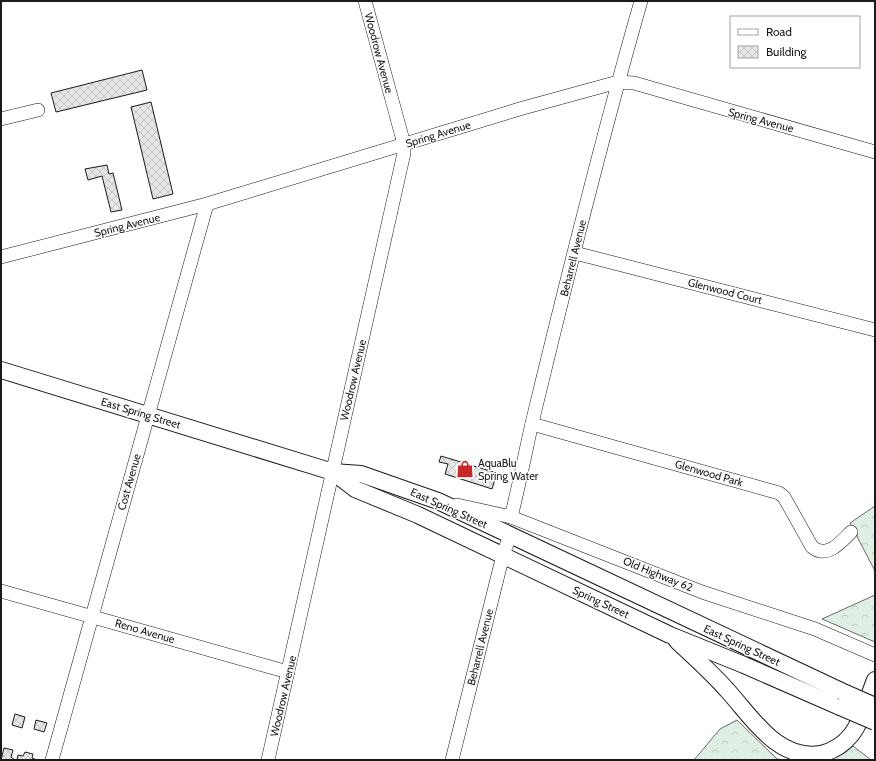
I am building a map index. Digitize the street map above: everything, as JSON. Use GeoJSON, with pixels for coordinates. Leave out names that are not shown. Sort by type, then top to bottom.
{"type":"FeatureCollection","features":[{"type":"Feature","properties":{"kind":"main road","name":"East Spring Street"},"geometry":{"type":"LineString","coordinates":[[1,370],[333,472],[361,474],[438,501],[875,706]]}},
{"type":"Feature","properties":{"kind":"main road","name":"Spring Street"},"geometry":{"type":"LineString","coordinates":[[333,472],[355,490],[418,515],[670,635],[744,665],[875,722]]}},
{"type":"Feature","properties":{"kind":"main road"},"geometry":{"type":"LineString","coordinates":[[670,635],[728,690],[767,737],[783,750],[794,754],[816,756],[837,748],[846,741],[856,726],[875,680]]}},
{"type":"Feature","properties":{"kind":"street","name":"Woodrow Avenue"},"geometry":{"type":"LineString","coordinates":[[268,760],[404,153],[404,144],[365,1]]}},
{"type":"Feature","properties":{"kind":"street","name":"Beharrell Avenue"},"geometry":{"type":"LineString","coordinates":[[511,517],[532,424],[575,252],[618,82],[641,1]]}},
{"type":"Feature","properties":{"kind":"street","name":"Spring Avenue"},"geometry":{"type":"LineString","coordinates":[[1,257],[207,204],[404,144],[618,82],[634,84],[875,152]]}},
{"type":"Feature","properties":{"kind":"street"},"geometry":{"type":"LineString","coordinates":[[1,118],[38,110]]}},
{"type":"Feature","properties":{"kind":"street","name":"Cost Avenue"},"geometry":{"type":"LineString","coordinates":[[52,760],[207,204]]}},
{"type":"Feature","properties":{"kind":"street","name":"Glenwood Court"},"geometry":{"type":"LineString","coordinates":[[575,252],[875,330]]}},
{"type":"Feature","properties":{"kind":"street","name":"Glenwood Park"},"geometry":{"type":"LineString","coordinates":[[532,424],[779,493],[784,497],[812,547],[817,551],[826,552],[835,548],[850,532]]}},
{"type":"Feature","properties":{"kind":"street","name":"Old Highway 62"},"geometry":{"type":"LineString","coordinates":[[438,501],[511,517],[702,592],[815,630],[875,654]]}},
{"type":"Feature","properties":{"kind":"street","name":"Beharrell Avenue"},"geometry":{"type":"LineString","coordinates":[[452,760],[503,555],[510,535]]}},
{"type":"Feature","properties":{"kind":"street","name":"Reno Avenue"},"geometry":{"type":"LineString","coordinates":[[1,591],[288,672]]}},
{"type":"Feature","properties":{"kind":"green space"},"geometry":{"type":"Polygon","coordinates":[[[875,506],[875,571],[850,523],[875,506]]]}},
{"type":"Feature","properties":{"kind":"green space"},"geometry":{"type":"Polygon","coordinates":[[[875,595],[875,642],[822,619],[875,595]]]}},
{"type":"Feature","properties":{"kind":"green space"},"geometry":{"type":"Polygon","coordinates":[[[737,720],[777,759],[785,760],[694,760],[720,729],[737,720]]]}},
{"type":"Feature","properties":{"kind":"green space"},"geometry":{"type":"Polygon","coordinates":[[[853,746],[871,760],[830,760],[846,752],[853,746]]]}},
{"type":"Feature","properties":{"kind":"building"},"geometry":{"type":"Polygon","coordinates":[[[142,70],[147,90],[56,112],[51,93],[142,70]]]}},
{"type":"Feature","properties":{"kind":"building"},"geometry":{"type":"Polygon","coordinates":[[[151,102],[173,194],[153,199],[131,107],[151,102]]]}},
{"type":"Feature","properties":{"kind":"building"},"geometry":{"type":"Polygon","coordinates":[[[107,165],[109,174],[113,173],[122,210],[111,212],[102,176],[88,180],[85,169],[107,165]]]}},
{"type":"Feature","properties":{"kind":"building","name":"AquaBlu Spring Water"},"geometry":{"type":"Polygon","coordinates":[[[441,456],[497,473],[492,489],[445,474],[448,464],[439,462],[441,456]]]}},
{"type":"Feature","properties":{"kind":"building"},"geometry":{"type":"Polygon","coordinates":[[[15,714],[25,717],[22,728],[12,725],[15,714]]]}},
{"type":"Feature","properties":{"kind":"building"},"geometry":{"type":"Polygon","coordinates":[[[36,720],[47,723],[44,732],[34,729],[36,720]]]}},
{"type":"Feature","properties":{"kind":"building"},"geometry":{"type":"Polygon","coordinates":[[[4,748],[13,750],[11,757],[15,760],[1,760],[4,748]]]}},
{"type":"Feature","properties":{"kind":"building"},"geometry":{"type":"Polygon","coordinates":[[[25,752],[33,754],[32,758],[37,760],[17,760],[18,755],[23,756],[25,752]]]}},
{"type":"Feature","properties":{"kind":"place","name":"AquaBlu Spring Water"},"geometry":{"type":"Point","coordinates":[465,469]}}]}
